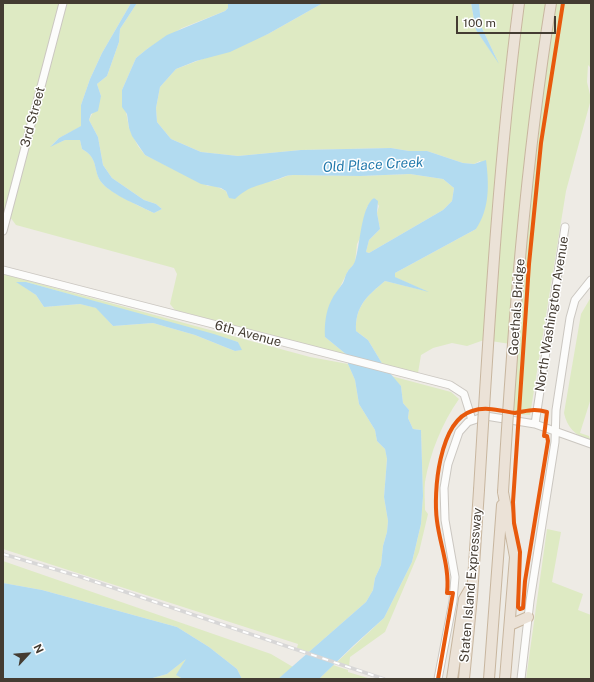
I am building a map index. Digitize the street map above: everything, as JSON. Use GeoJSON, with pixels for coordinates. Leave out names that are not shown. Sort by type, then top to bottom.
{"type":"FeatureCollection","features":[{"type":"Feature","properties":{"kind":"highway","name":"Goethals Bridge"},"geometry":{"type":"LineString","coordinates":[[479,490],[498,194],[519,3]]}},
{"type":"Feature","properties":{"kind":"highway","name":"Goethals Bridge"},"geometry":{"type":"LineString","coordinates":[[503,492],[521,235],[536,102],[550,3]]}},
{"type":"Feature","properties":{"kind":"highway","name":"Staten Island Expressway"},"geometry":{"type":"LineString","coordinates":[[464,679],[479,490]]}},
{"type":"Feature","properties":{"kind":"highway","name":"Staten Island Expressway"},"geometry":{"type":"LineString","coordinates":[[490,679],[503,492]]}},
{"type":"Feature","properties":{"kind":"highway"},"geometry":{"type":"LineString","coordinates":[[503,492],[515,557],[505,679]]}},
{"type":"Feature","properties":{"kind":"highway"},"geometry":{"type":"LineString","coordinates":[[452,679],[464,598],[472,586]]}},
{"type":"Feature","properties":{"kind":"highway"},"geometry":{"type":"LineString","coordinates":[[510,625],[528,617]]}},
{"type":"Feature","properties":{"kind":"street","name":"3rd Street"},"geometry":{"type":"LineString","coordinates":[[3,231],[63,3]]}},
{"type":"Feature","properties":{"kind":"street","name":"North Washington Avenue"},"geometry":{"type":"LineString","coordinates":[[535,424],[565,227]]}},
{"type":"Feature","properties":{"kind":"street","name":"6th Avenue"},"geometry":{"type":"LineString","coordinates":[[3,270],[397,373],[450,385],[464,394],[472,420]]}},
{"type":"Feature","properties":{"kind":"street"},"geometry":{"type":"LineString","coordinates":[[521,679],[528,617],[555,442],[556,410],[573,306],[582,290],[590,280]]}},
{"type":"Feature","properties":{"kind":"street"},"geometry":{"type":"LineString","coordinates":[[438,679],[452,606],[454,582],[453,563],[445,520],[445,479],[456,437],[464,425],[472,420],[486,416],[535,424],[591,444]]}},
{"type":"Feature","properties":{"kind":"green space"},"geometry":{"type":"Polygon","coordinates":[[[3,3],[60,3],[3,216],[3,3]]]}},
{"type":"Feature","properties":{"kind":"green space"},"geometry":{"type":"Polygon","coordinates":[[[67,3],[131,3],[102,53],[90,79],[81,105],[82,126],[59,138],[51,146],[65,140],[80,140],[82,149],[88,153],[94,161],[97,174],[106,187],[154,213],[162,209],[156,204],[144,200],[112,178],[103,165],[98,137],[89,120],[101,96],[97,84],[107,76],[119,42],[120,29],[137,3],[228,3],[228,8],[225,11],[182,28],[147,49],[136,58],[122,90],[129,128],[138,146],[145,155],[208,186],[215,186],[226,191],[227,194],[260,183],[293,175],[360,176],[410,174],[443,179],[454,188],[452,201],[443,210],[369,253],[366,252],[369,240],[380,229],[377,213],[379,206],[374,198],[367,207],[360,238],[357,244],[355,263],[348,271],[339,289],[325,337],[347,355],[175,310],[170,304],[177,274],[174,268],[16,225],[10,217],[67,3]]]}},
{"type":"Feature","properties":{"kind":"green space"},"geometry":{"type":"Polygon","coordinates":[[[323,3],[471,3],[476,30],[497,60],[481,26],[479,3],[591,3],[591,68],[588,65],[587,82],[591,99],[566,191],[530,415],[512,414],[517,345],[484,340],[467,346],[452,343],[433,348],[421,355],[418,373],[383,365],[368,340],[356,331],[356,322],[363,302],[379,286],[385,281],[426,291],[394,277],[395,273],[476,229],[487,179],[487,171],[480,161],[474,164],[463,163],[427,151],[409,151],[391,148],[301,150],[238,156],[201,152],[171,139],[157,122],[156,108],[160,87],[176,69],[268,34],[323,3]]]}},
{"type":"Feature","properties":{"kind":"green space"},"geometry":{"type":"Polygon","coordinates":[[[3,274],[310,357],[348,364],[355,380],[359,404],[375,430],[377,441],[385,449],[387,458],[384,497],[388,521],[381,565],[375,578],[373,590],[366,602],[309,652],[297,648],[298,644],[3,549],[3,274]],[[17,282],[36,295],[44,307],[80,304],[97,308],[113,326],[153,323],[195,335],[235,351],[241,350],[238,342],[26,282],[17,282]]]}},
{"type":"Feature","properties":{"kind":"green space"},"geometry":{"type":"Polygon","coordinates":[[[591,297],[591,398],[580,433],[589,436],[590,439],[588,440],[579,436],[572,430],[565,418],[564,413],[581,314],[591,297]]]}},
{"type":"Feature","properties":{"kind":"green space"},"geometry":{"type":"Polygon","coordinates":[[[391,376],[451,392],[459,399],[442,428],[433,449],[427,471],[425,482],[425,510],[428,514],[419,552],[385,632],[350,657],[349,666],[337,662],[384,618],[412,562],[421,524],[423,496],[421,430],[413,429],[408,418],[409,410],[403,403],[401,386],[391,376]]]}},
{"type":"Feature","properties":{"kind":"green space"},"geometry":{"type":"Polygon","coordinates":[[[547,529],[561,532],[552,582],[583,594],[578,610],[591,615],[591,679],[526,679],[547,529]]]}},
{"type":"Feature","properties":{"kind":"green space"},"geometry":{"type":"Polygon","coordinates":[[[3,561],[271,654],[293,667],[278,679],[242,679],[237,669],[209,647],[177,627],[42,590],[3,583],[3,561]]]}},
{"type":"Feature","properties":{"kind":"green space"},"geometry":{"type":"Polygon","coordinates":[[[187,658],[177,675],[183,679],[149,679],[167,674],[187,658]]]}},
{"type":"Feature","properties":{"kind":"green space"},"geometry":{"type":"Polygon","coordinates":[[[333,665],[348,670],[348,672],[371,679],[319,679],[333,665]]]}},
{"type":"Feature","properties":{"kind":"water"},"geometry":{"type":"Polygon","coordinates":[[[131,3],[137,3],[120,29],[119,42],[107,76],[97,84],[101,96],[98,111],[91,114],[89,120],[98,137],[103,165],[112,178],[144,200],[156,204],[162,209],[154,213],[112,192],[102,183],[97,174],[94,161],[88,153],[82,149],[80,140],[65,140],[50,147],[59,138],[81,126],[81,105],[90,79],[102,53],[131,3]]]}},
{"type":"Feature","properties":{"kind":"water","name":"Old Place Creek"},"geometry":{"type":"Polygon","coordinates":[[[228,3],[323,3],[268,34],[230,52],[196,61],[176,69],[160,87],[156,108],[157,122],[171,139],[201,152],[238,156],[301,150],[391,148],[409,151],[427,151],[463,163],[474,164],[486,160],[488,187],[486,204],[481,221],[476,229],[395,273],[395,277],[429,292],[385,281],[363,302],[360,308],[356,322],[356,331],[368,340],[383,365],[401,386],[403,403],[409,410],[408,418],[413,429],[421,430],[423,496],[421,524],[412,562],[384,618],[319,679],[278,679],[366,602],[373,590],[375,578],[381,565],[388,521],[384,497],[387,459],[385,449],[377,441],[375,430],[359,404],[355,380],[348,364],[347,355],[325,337],[325,323],[329,305],[343,283],[347,272],[357,255],[366,209],[374,198],[378,201],[377,213],[380,229],[369,240],[366,252],[369,253],[443,210],[452,201],[454,188],[443,179],[410,174],[360,176],[293,175],[254,187],[245,191],[235,199],[229,198],[226,191],[221,188],[201,184],[145,155],[132,136],[127,114],[122,107],[122,90],[136,58],[167,35],[225,11],[228,8],[228,3]]]}},
{"type":"Feature","properties":{"kind":"water"},"geometry":{"type":"Polygon","coordinates":[[[471,3],[479,3],[481,26],[499,64],[476,30],[471,3]]]}},
{"type":"Feature","properties":{"kind":"water"},"geometry":{"type":"Polygon","coordinates":[[[16,282],[26,282],[214,334],[238,342],[242,350],[235,351],[195,335],[153,323],[113,326],[96,308],[80,304],[44,307],[36,295],[16,282]]]}},
{"type":"Feature","properties":{"kind":"water"},"geometry":{"type":"Polygon","coordinates":[[[3,583],[42,590],[177,627],[209,647],[237,669],[242,679],[183,679],[176,675],[186,659],[167,674],[149,679],[3,679],[3,583]]]}},
{"type":"Feature","properties":{"kind":"railway"},"geometry":{"type":"LineString","coordinates":[[3,554],[81,577],[384,679]]}},
{"type":"Feature","properties":{"kind":"cycle path"},"geometry":{"type":"LineString","coordinates":[[438,679],[453,593],[447,593],[448,584],[446,566],[438,530],[436,508],[438,476],[445,443],[452,428],[461,417],[472,411],[494,409],[515,413],[520,412],[534,410],[547,412],[544,436],[547,436],[548,441],[525,581],[523,608],[520,609],[518,607],[520,552],[514,523],[513,502],[529,264],[541,143],[563,3]]}}]}
